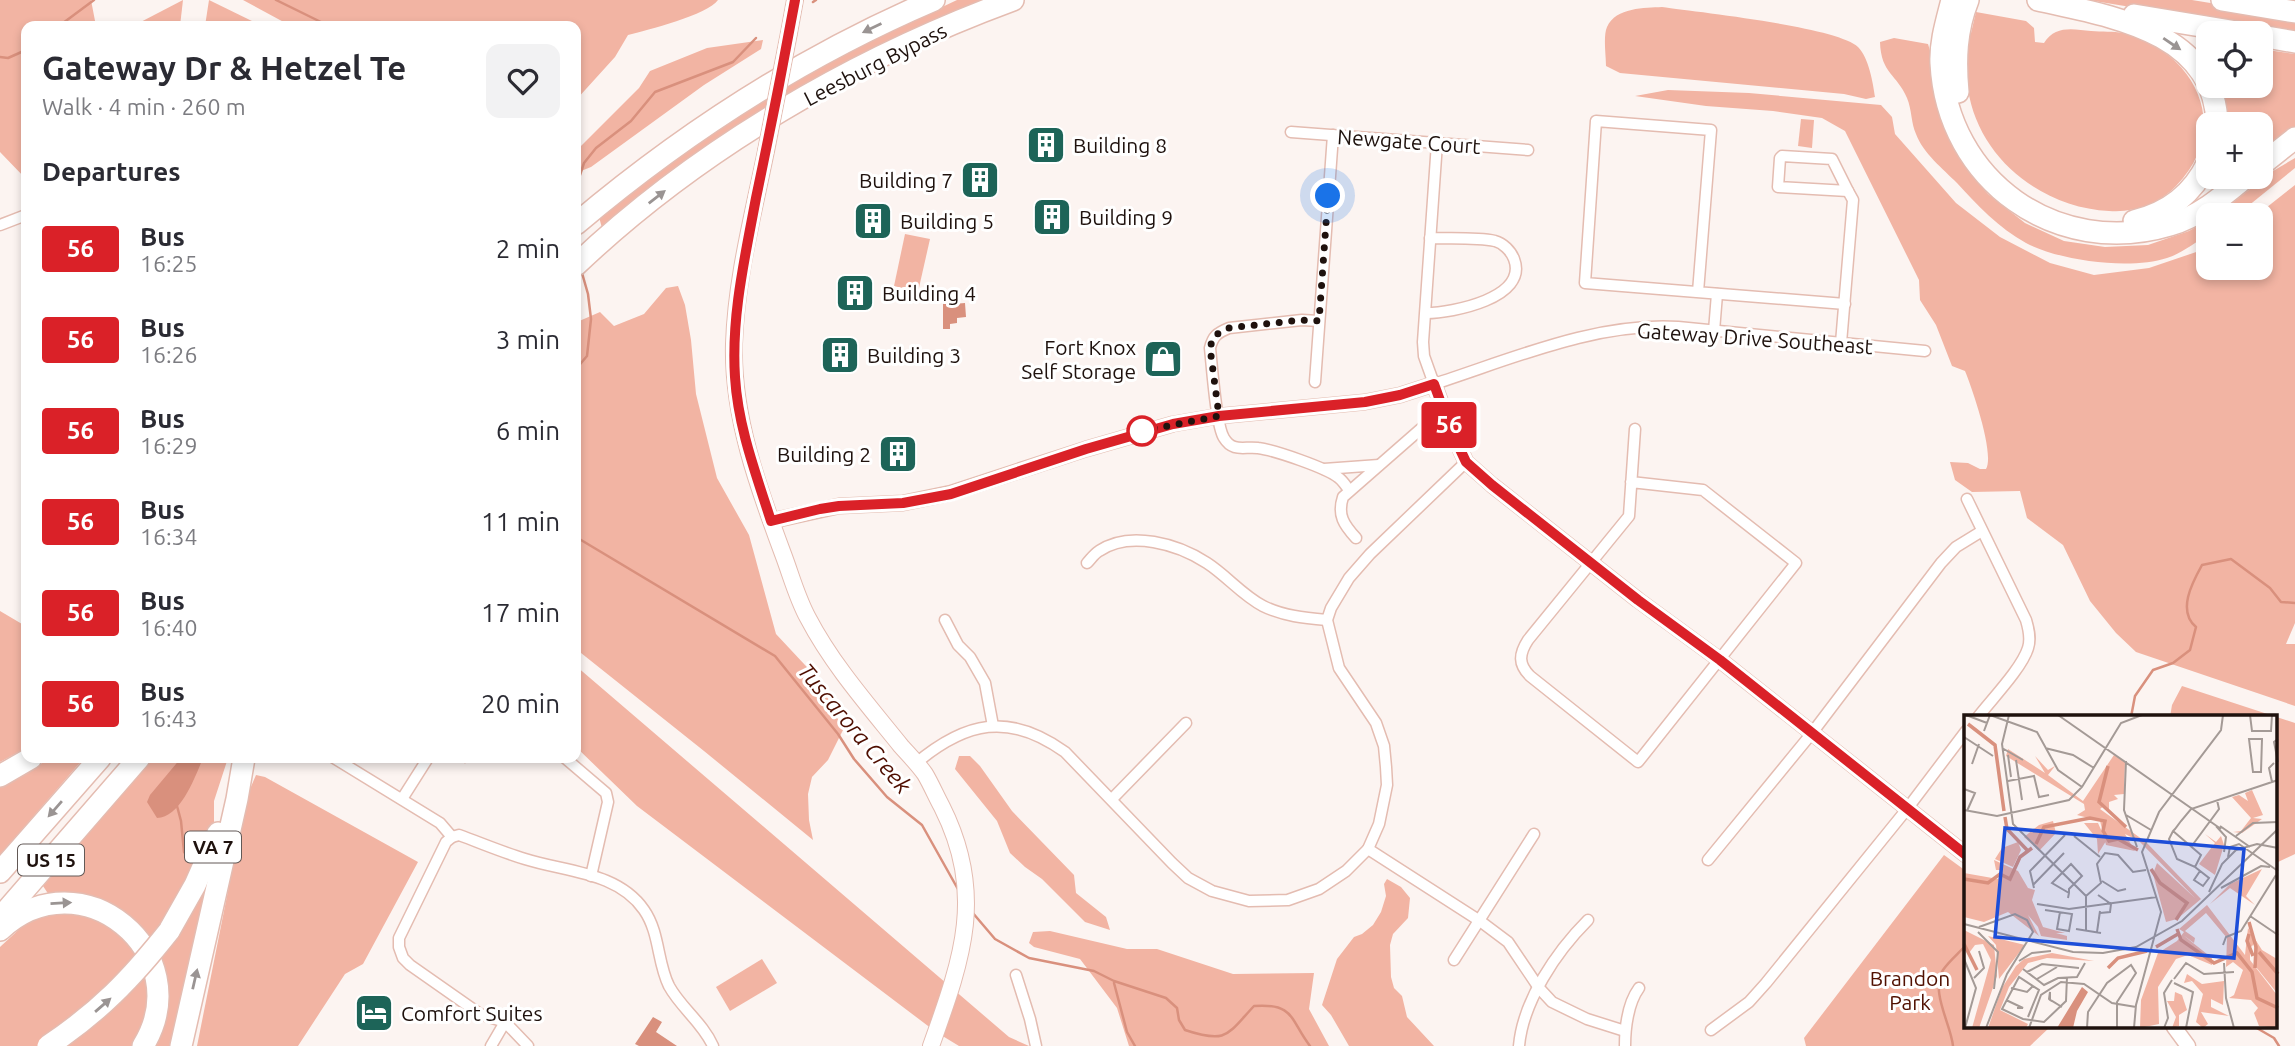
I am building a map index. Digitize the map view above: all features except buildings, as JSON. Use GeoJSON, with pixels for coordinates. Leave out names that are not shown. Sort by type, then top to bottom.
{"type":"FeatureCollection","features":[{"type":"Feature","properties":{"kind":"highway","name":"Leesburg Bypass"},"geometry":{"type":"LineString","coordinates":[[584,217],[627,181],[768,84],[834,47],[934,0]]}},
{"type":"Feature","properties":{"kind":"highway","name":"Leesburg Bypass"},"geometry":{"type":"LineString","coordinates":[[581,261],[692,171],[751,130],[855,70],[910,43],[1013,0]]}},
{"type":"Feature","properties":{"kind":"highway"},"geometry":{"type":"LineString","coordinates":[[1968,0],[1953,14],[1942,46],[1943,83],[1961,138],[1971,156],[2003,193],[2037,215],[2082,230],[2127,233],[2172,225],[2193,216],[2231,189]]}},
{"type":"Feature","properties":{"kind":"highway"},"geometry":{"type":"LineString","coordinates":[[2040,0],[2196,25]]}},
{"type":"Feature","properties":{"kind":"highway"},"geometry":{"type":"LineString","coordinates":[[2040,0],[2099,13],[2162,37],[2193,61],[2207,82],[2216,112]]}},
{"type":"Feature","properties":{"kind":"highway"},"geometry":{"type":"LineString","coordinates":[[2222,0],[2295,12]]}},
{"type":"Feature","properties":{"kind":"highway"},"geometry":{"type":"LineString","coordinates":[[1953,14],[1958,41],[1958,92],[1968,124],[1983,154],[1995,170],[2020,193],[2069,219],[2103,223],[2153,216],[2175,205],[2196,181]]}},
{"type":"Feature","properties":{"kind":"highway"},"geometry":{"type":"LineString","coordinates":[[2273,38],[2295,42]]}},
{"type":"Feature","properties":{"kind":"highway"},"geometry":{"type":"LineString","coordinates":[[2273,155],[2295,138]]}},
{"type":"Feature","properties":{"kind":"highway"},"geometry":{"type":"LineString","coordinates":[[0,776],[22,763]]}},
{"type":"Feature","properties":{"kind":"highway","name":"US 15"},"geometry":{"type":"LineString","coordinates":[[0,872],[96,763]]}},
{"type":"Feature","properties":{"kind":"highway","name":"US 15"},"geometry":{"type":"LineString","coordinates":[[0,918],[135,763]]}},
{"type":"Feature","properties":{"kind":"highway","name":"VA 7"},"geometry":{"type":"LineString","coordinates":[[48,1046],[114,995],[169,931],[209,858],[242,763]]}},
{"type":"Feature","properties":{"kind":"highway"},"geometry":{"type":"LineString","coordinates":[[181,1046],[243,763]]}},
{"type":"Feature","properties":{"kind":"highway"},"geometry":{"type":"LineString","coordinates":[[0,930],[22,913],[62,902],[90,906],[117,919],[130,929],[147,951],[156,982],[156,1014],[143,1046]]}},
{"type":"Feature","properties":{"kind":"main road"},"geometry":{"type":"LineString","coordinates":[[795,0],[744,260],[734,345],[735,379],[744,435],[771,521],[807,617],[849,680],[924,774],[951,826],[960,852],[967,910],[964,936],[956,970],[933,1039]]}},
{"type":"Feature","properties":{"kind":"street"},"geometry":{"type":"LineString","coordinates":[[1698,292],[1711,130],[1596,121],[1585,283],[1845,304]]}},
{"type":"Feature","properties":{"kind":"street","name":"Newgate Court"},"geometry":{"type":"LineString","coordinates":[[1290,132],[1528,150]]}},
{"type":"Feature","properties":{"kind":"street"},"geometry":{"type":"LineString","coordinates":[[1315,382],[1333,135]]}},
{"type":"Feature","properties":{"kind":"street"},"geometry":{"type":"LineString","coordinates":[[1437,142],[1424,356],[1450,428],[1466,462],[1590,563],[1720,660],[1964,853]]}},
{"type":"Feature","properties":{"kind":"street"},"geometry":{"type":"LineString","coordinates":[[1841,343],[1853,200],[1832,159],[1780,158],[1778,187],[1848,191]]}},
{"type":"Feature","properties":{"kind":"street"},"geometry":{"type":"LineString","coordinates":[[0,225],[21,217]]}},
{"type":"Feature","properties":{"kind":"street"},"geometry":{"type":"LineString","coordinates":[[1426,313],[1443,313],[1495,297],[1507,289],[1516,273],[1514,258],[1509,250],[1495,241],[1430,238]]}},
{"type":"Feature","properties":{"kind":"street"},"geometry":{"type":"LineString","coordinates":[[1714,331],[1717,294]]}},
{"type":"Feature","properties":{"kind":"street"},"geometry":{"type":"LineString","coordinates":[[1319,321],[1302,320],[1228,328],[1213,338],[1210,348],[1222,434],[1230,445],[1243,449],[1259,448],[1324,469],[1339,478],[1349,490]]}},
{"type":"Feature","properties":{"kind":"street","name":"Gateway Drive Southeast"},"geometry":{"type":"LineString","coordinates":[[771,521],[829,508],[903,503],[951,494],[1142,431],[1219,416],[1365,402],[1400,395],[1596,332],[1658,326],[1925,351]]}},
{"type":"Feature","properties":{"kind":"street"},"geometry":{"type":"LineString","coordinates":[[1356,538],[1341,517],[1342,499],[1423,427]]}},
{"type":"Feature","properties":{"kind":"street"},"geometry":{"type":"LineString","coordinates":[[1632,482],[1703,490],[1796,563],[1638,762],[1530,676],[1521,662],[1522,650],[1528,640],[1629,516],[1635,429]]}},
{"type":"Feature","properties":{"kind":"street"},"geometry":{"type":"LineString","coordinates":[[915,764],[943,742],[959,734],[993,726],[1015,728],[1051,742],[1065,752],[1188,878],[1212,891],[1237,899],[1275,901],[1304,896],[1319,889],[1346,871],[1368,849],[1383,811],[1387,785],[1384,746],[1376,723],[1339,668],[1327,620],[1331,608],[1349,578],[1370,554],[1466,462]]}},
{"type":"Feature","properties":{"kind":"street"},"geometry":{"type":"LineString","coordinates":[[1324,469],[1379,464]]}},
{"type":"Feature","properties":{"kind":"street"},"geometry":{"type":"LineString","coordinates":[[1966,499],[2026,620],[2029,635],[2028,650],[2023,661],[1980,715]]}},
{"type":"Feature","properties":{"kind":"street"},"geometry":{"type":"LineString","coordinates":[[1708,860],[1812,733],[1941,563],[1956,547],[1982,531]]}},
{"type":"Feature","properties":{"kind":"street"},"geometry":{"type":"LineString","coordinates":[[1087,563],[1098,551],[1118,543],[1166,545],[1181,549],[1209,564],[1239,590],[1263,606],[1282,613],[1327,620]]}},
{"type":"Feature","properties":{"kind":"street"},"geometry":{"type":"LineString","coordinates":[[946,620],[958,645],[970,657],[985,683],[993,726]]}},
{"type":"Feature","properties":{"kind":"street"},"geometry":{"type":"LineString","coordinates":[[1112,799],[1186,723]]}},
{"type":"Feature","properties":{"kind":"street"},"geometry":{"type":"LineString","coordinates":[[1711,1030],[1749,1002],[1766,983],[1964,735]]}},
{"type":"Feature","properties":{"kind":"street"},"geometry":{"type":"LineString","coordinates":[[342,763],[440,823],[452,837]]}},
{"type":"Feature","properties":{"kind":"street"},"geometry":{"type":"LineString","coordinates":[[402,799],[425,763]]}},
{"type":"Feature","properties":{"kind":"street"},"geometry":{"type":"LineString","coordinates":[[571,763],[606,793],[608,802],[591,876]]}},
{"type":"Feature","properties":{"kind":"street"},"geometry":{"type":"LineString","coordinates":[[1454,960],[1534,834]]}},
{"type":"Feature","properties":{"kind":"street"},"geometry":{"type":"LineString","coordinates":[[528,1046],[505,1022],[480,1014],[421,975],[403,958],[399,947],[399,938],[446,842],[452,837],[459,835],[522,859],[591,876],[617,885],[633,896],[646,913],[655,936],[662,970],[671,989],[704,1029],[713,1046]]}},
{"type":"Feature","properties":{"kind":"street"},"geometry":{"type":"LineString","coordinates":[[1368,849],[1508,942],[1539,988],[1552,1002],[1574,1014],[1625,1031]]}},
{"type":"Feature","properties":{"kind":"street"},"geometry":{"type":"LineString","coordinates":[[1519,1046],[1524,1016],[1557,954],[1588,920]]}},
{"type":"Feature","properties":{"kind":"street"},"geometry":{"type":"LineString","coordinates":[[1016,975],[1036,1046]]}},
{"type":"Feature","properties":{"kind":"street"},"geometry":{"type":"LineString","coordinates":[[1625,1046],[1625,1031],[1634,995],[1639,988]]}},
{"type":"Feature","properties":{"kind":"street"},"geometry":{"type":"LineString","coordinates":[[491,1046],[505,1022]]}},
{"type":"Feature","properties":{"kind":"street"},"geometry":{"type":"LineString","coordinates":[[2175,1028],[2188,1046]]}},
{"type":"Feature","properties":{"kind":"green space"},"geometry":{"type":"Polygon","coordinates":[[[0,0],[91,0],[95,21],[21,21],[21,174],[0,152],[0,0]]]}},
{"type":"Feature","properties":{"kind":"green space"},"geometry":{"type":"Polygon","coordinates":[[[183,0],[181,21],[143,21],[183,0]]]}},
{"type":"Feature","properties":{"kind":"green space"},"geometry":{"type":"Polygon","coordinates":[[[209,0],[252,21],[206,21],[209,0]]]}},
{"type":"Feature","properties":{"kind":"green space"},"geometry":{"type":"Polygon","coordinates":[[[243,0],[718,0],[712,6],[690,16],[628,35],[615,57],[581,94],[581,21],[282,21],[243,0]]]}},
{"type":"Feature","properties":{"kind":"green space"},"geometry":{"type":"Polygon","coordinates":[[[957,0],[994,0],[823,78],[602,228],[599,217],[662,166],[809,70],[957,0]]]}},
{"type":"Feature","properties":{"kind":"green space"},"geometry":{"type":"Polygon","coordinates":[[[2088,0],[2192,0],[2295,17],[2295,34],[2273,30],[2273,21],[2216,21],[2088,0]]]}},
{"type":"Feature","properties":{"kind":"green space"},"geometry":{"type":"Polygon","coordinates":[[[1662,7],[1796,27],[1845,40],[1858,47],[1865,57],[1875,97],[1866,99],[1844,94],[1620,73],[1606,66],[1605,35],[1611,20],[1624,12],[1662,7]]]}},
{"type":"Feature","properties":{"kind":"green space"},"geometry":{"type":"Polygon","coordinates":[[[1976,12],[2026,21],[2034,28],[2035,42],[2044,43],[2053,33],[2059,31],[2078,30],[2119,32],[2149,43],[2170,57],[2187,74],[2196,91],[2196,98],[2199,98],[2203,112],[2196,112],[2196,156],[2193,164],[2176,186],[2162,198],[2128,210],[2084,208],[2038,189],[2017,175],[1999,157],[1974,114],[1968,89],[1966,62],[1968,36],[1976,12]]]}},
{"type":"Feature","properties":{"kind":"green space"},"geometry":{"type":"Polygon","coordinates":[[[1894,38],[1928,44],[1940,113],[1959,158],[1988,194],[2025,223],[2064,241],[2105,247],[2148,245],[2196,227],[2196,242],[2172,256],[2152,262],[2115,263],[2057,255],[2016,237],[1981,208],[1923,148],[1914,130],[1907,98],[1883,61],[1880,42],[1894,38]]]}},
{"type":"Feature","properties":{"kind":"green space"},"geometry":{"type":"Polygon","coordinates":[[[763,40],[761,49],[704,85],[591,167],[581,171],[581,146],[639,88],[650,71],[707,48],[763,40]]]}},
{"type":"Feature","properties":{"kind":"green space"},"geometry":{"type":"Polygon","coordinates":[[[2273,51],[2295,54],[2295,127],[2273,144],[2273,112],[2221,112],[2218,98],[2273,98],[2273,51]]]}},
{"type":"Feature","properties":{"kind":"green space"},"geometry":{"type":"Polygon","coordinates":[[[1668,90],[1749,93],[1881,105],[1892,117],[1895,134],[1956,203],[2000,237],[2050,263],[2094,275],[2149,268],[2196,252],[2196,280],[2273,280],[2272,203],[2295,185],[2295,623],[2286,644],[2295,644],[2295,706],[2136,652],[2116,633],[2090,601],[2063,545],[2027,518],[2020,491],[1972,492],[1955,480],[1950,462],[1968,463],[1986,469],[1988,450],[1977,406],[1965,371],[1952,366],[1936,325],[1920,300],[1919,280],[1845,131],[1822,118],[1635,96],[1668,90]]]}},
{"type":"Feature","properties":{"kind":"green space"},"geometry":{"type":"Polygon","coordinates":[[[1801,119],[1814,120],[1812,148],[1798,146],[1801,119]]]}},
{"type":"Feature","properties":{"kind":"green space"},"geometry":{"type":"Polygon","coordinates":[[[2295,158],[2295,168],[2273,186],[2273,171],[2295,158]]]}},
{"type":"Feature","properties":{"kind":"green space"},"geometry":{"type":"Polygon","coordinates":[[[2250,189],[2269,189],[2252,203],[2232,203],[2250,189]]]}},
{"type":"Feature","properties":{"kind":"green space"},"geometry":{"type":"Polygon","coordinates":[[[905,234],[930,239],[918,292],[894,286],[905,234]]]}},
{"type":"Feature","properties":{"kind":"green space"},"geometry":{"type":"Polygon","coordinates":[[[678,286],[685,305],[696,394],[717,478],[749,535],[776,634],[819,680],[843,730],[828,760],[812,777],[808,794],[813,840],[581,653],[581,320],[600,312],[614,326],[644,314],[666,288],[678,286]]]}},
{"type":"Feature","properties":{"kind":"green space"},"geometry":{"type":"Polygon","coordinates":[[[0,611],[21,623],[21,751],[0,762],[0,611]]]}},
{"type":"Feature","properties":{"kind":"green space"},"geometry":{"type":"Polygon","coordinates":[[[581,670],[1009,1037],[1029,1046],[959,1046],[936,1032],[637,806],[581,752],[581,670]]]}},
{"type":"Feature","properties":{"kind":"green space"},"geometry":{"type":"Polygon","coordinates":[[[2182,686],[2271,715],[2170,715],[2172,705],[2182,686]]]}},
{"type":"Feature","properties":{"kind":"green space"},"geometry":{"type":"Polygon","coordinates":[[[2278,717],[2295,723],[2295,854],[2278,862],[2278,717]]]}},
{"type":"Feature","properties":{"kind":"green space"},"geometry":{"type":"Polygon","coordinates":[[[959,756],[970,756],[980,766],[1012,811],[1074,875],[1076,893],[1106,917],[1110,930],[1085,922],[1042,879],[1010,853],[997,821],[955,769],[959,756]]]}},
{"type":"Feature","properties":{"kind":"green space"},"geometry":{"type":"Polygon","coordinates":[[[42,763],[80,763],[0,855],[0,787],[42,763]]]}},
{"type":"Feature","properties":{"kind":"green space"},"geometry":{"type":"Polygon","coordinates":[[[148,763],[226,763],[214,801],[214,829],[192,876],[150,941],[51,898],[43,886],[148,763]]]}},
{"type":"Feature","properties":{"kind":"green space"},"geometry":{"type":"Polygon","coordinates":[[[256,775],[265,777],[418,862],[363,964],[345,974],[298,1046],[197,1046],[247,796],[256,775]]]}},
{"type":"Feature","properties":{"kind":"green space","name":"Brandon Park"},"geometry":{"type":"Polygon","coordinates":[[[1944,855],[1964,870],[1964,1028],[2049,1028],[2030,1046],[1806,1046],[1804,1038],[1944,855]]]}},
{"type":"Feature","properties":{"kind":"green space"},"geometry":{"type":"Polygon","coordinates":[[[209,875],[173,1046],[156,1046],[157,958],[209,875]]]}},
{"type":"Feature","properties":{"kind":"green space"},"geometry":{"type":"Polygon","coordinates":[[[1387,879],[1401,887],[1410,898],[1408,918],[1393,934],[1390,945],[1394,988],[1402,996],[1407,1017],[1434,1046],[1349,1046],[1322,1005],[1337,959],[1354,937],[1373,925],[1381,912],[1387,879]]]}},
{"type":"Feature","properties":{"kind":"green space"},"geometry":{"type":"Polygon","coordinates":[[[60,913],[91,916],[110,926],[133,948],[145,971],[149,1008],[135,1046],[0,1046],[0,947],[28,921],[60,913]]]}},
{"type":"Feature","properties":{"kind":"green space"},"geometry":{"type":"Polygon","coordinates":[[[1050,931],[1127,949],[1157,949],[1233,974],[1314,973],[1309,1009],[1329,1046],[1129,1046],[1117,1008],[1080,959],[1034,947],[1029,943],[1033,932],[1050,931]]]}},
{"type":"Feature","properties":{"kind":"green space"},"geometry":{"type":"Polygon","coordinates":[[[762,959],[777,983],[730,1011],[716,987],[762,959]]]}},
{"type":"Feature","properties":{"kind":"shaded area"},"geometry":{"type":"Polygon","coordinates":[[[952,294],[953,304],[965,303],[966,317],[957,318],[957,323],[950,324],[950,329],[943,329],[943,295],[952,294]]]}},
{"type":"Feature","properties":{"kind":"shaded area"},"geometry":{"type":"Polygon","coordinates":[[[177,763],[201,763],[186,795],[166,816],[157,818],[147,802],[177,763]]]}},
{"type":"Feature","properties":{"kind":"shaded area"},"geometry":{"type":"Polygon","coordinates":[[[653,1017],[662,1022],[656,1032],[677,1046],[635,1044],[653,1017]]]}},
{"type":"Feature","properties":{"kind":"waterway","name":"Tuscarora Creek"},"geometry":{"type":"LineString","coordinates":[[66,21],[94,0]]}},
{"type":"Feature","properties":{"kind":"waterway","name":"Tuscarora Creek"},"geometry":{"type":"LineString","coordinates":[[276,0],[319,21]]}},
{"type":"Feature","properties":{"kind":"waterway"},"geometry":{"type":"LineString","coordinates":[[581,172],[584,163],[596,148],[631,121],[655,92],[733,62],[756,38]]}},
{"type":"Feature","properties":{"kind":"waterway","name":"Tuscarora Creek"},"geometry":{"type":"LineString","coordinates":[[0,57],[8,58],[21,52]]}},
{"type":"Feature","properties":{"kind":"waterway","name":"Tuscarora Creek"},"geometry":{"type":"LineString","coordinates":[[581,363],[587,356],[591,319],[582,273]]}},
{"type":"Feature","properties":{"kind":"waterway","name":"Tuscarora Creek"},"geometry":{"type":"LineString","coordinates":[[581,540],[775,656],[838,734],[854,759],[887,797],[922,825],[959,891]]}},
{"type":"Feature","properties":{"kind":"waterway","name":"Tuscarora Creek"},"geometry":{"type":"LineString","coordinates":[[2131,715],[2135,696],[2153,670],[2173,663],[2190,650],[2196,627],[2188,613],[2188,597],[2202,565],[2231,559],[2270,588],[2281,602],[2295,603]]}},
{"type":"Feature","properties":{"kind":"waterway"},"geometry":{"type":"LineString","coordinates":[[177,806],[184,852],[190,858]]}},
{"type":"Feature","properties":{"kind":"waterway","name":"Tuscarora Creek"},"geometry":{"type":"LineString","coordinates":[[972,912],[995,939],[1029,958],[1094,971],[1114,981],[1166,998],[1177,1008],[1179,1020],[1185,1030],[1218,1036],[1231,1030],[1254,1006],[1277,1007],[1290,1015],[1310,1046]]}},
{"type":"Feature","properties":{"kind":"waterway","name":"Tuscarora Creek"},"geometry":{"type":"LineString","coordinates":[[1953,1046],[1940,998],[1940,979],[1945,967],[1964,947]]}},
{"type":"Feature","properties":{"kind":"waterway"},"geometry":{"type":"LineString","coordinates":[[1114,983],[1127,1032],[1135,1046]]}},
{"type":"Feature","properties":{"kind":"waterway"},"geometry":{"type":"LineString","coordinates":[[2257,1028],[2274,1038],[2279,1046]]}},
{"type":"Feature","properties":{"kind":"bus line","name":"56"},"geometry":{"type":"LineString","coordinates":[[795,0],[744,260],[734,345],[735,379],[744,435],[771,521],[839,506],[903,503],[951,494],[1142,431],[1173,424],[1219,416],[1365,402],[1434,384],[1466,462],[1638,600],[1720,660],[1964,853]]}},
{"type":"Feature","properties":{"kind":"place","name":"Building 8"},"geometry":{"type":"Point","coordinates":[1046,145]}},
{"type":"Feature","properties":{"kind":"place","name":"Building 7"},"geometry":{"type":"Point","coordinates":[980,180]}},
{"type":"Feature","properties":{"kind":"place","name":"Building 9"},"geometry":{"type":"Point","coordinates":[1052,217]}},
{"type":"Feature","properties":{"kind":"place","name":"Building 5"},"geometry":{"type":"Point","coordinates":[873,221]}},
{"type":"Feature","properties":{"kind":"place","name":"Building 4"},"geometry":{"type":"Point","coordinates":[855,293]}},
{"type":"Feature","properties":{"kind":"place","name":"Building 3"},"geometry":{"type":"Point","coordinates":[840,355]}},
{"type":"Feature","properties":{"kind":"place","name":"Fort Knox Self Storage"},"geometry":{"type":"Point","coordinates":[1163,359]}},
{"type":"Feature","properties":{"kind":"place","name":"Building 2"},"geometry":{"type":"Point","coordinates":[898,454]}},
{"type":"Feature","properties":{"kind":"place","name":"Comfort Suites"},"geometry":{"type":"Point","coordinates":[374,1013]}},
{"type":"Feature","properties":{"kind":"route"},"geometry":{"type":"LineString","coordinates":[[1142,431],[1219,416],[1210,348],[1218,332],[1228,328],[1302,320],[1319,321],[1328,196]]}}]}
